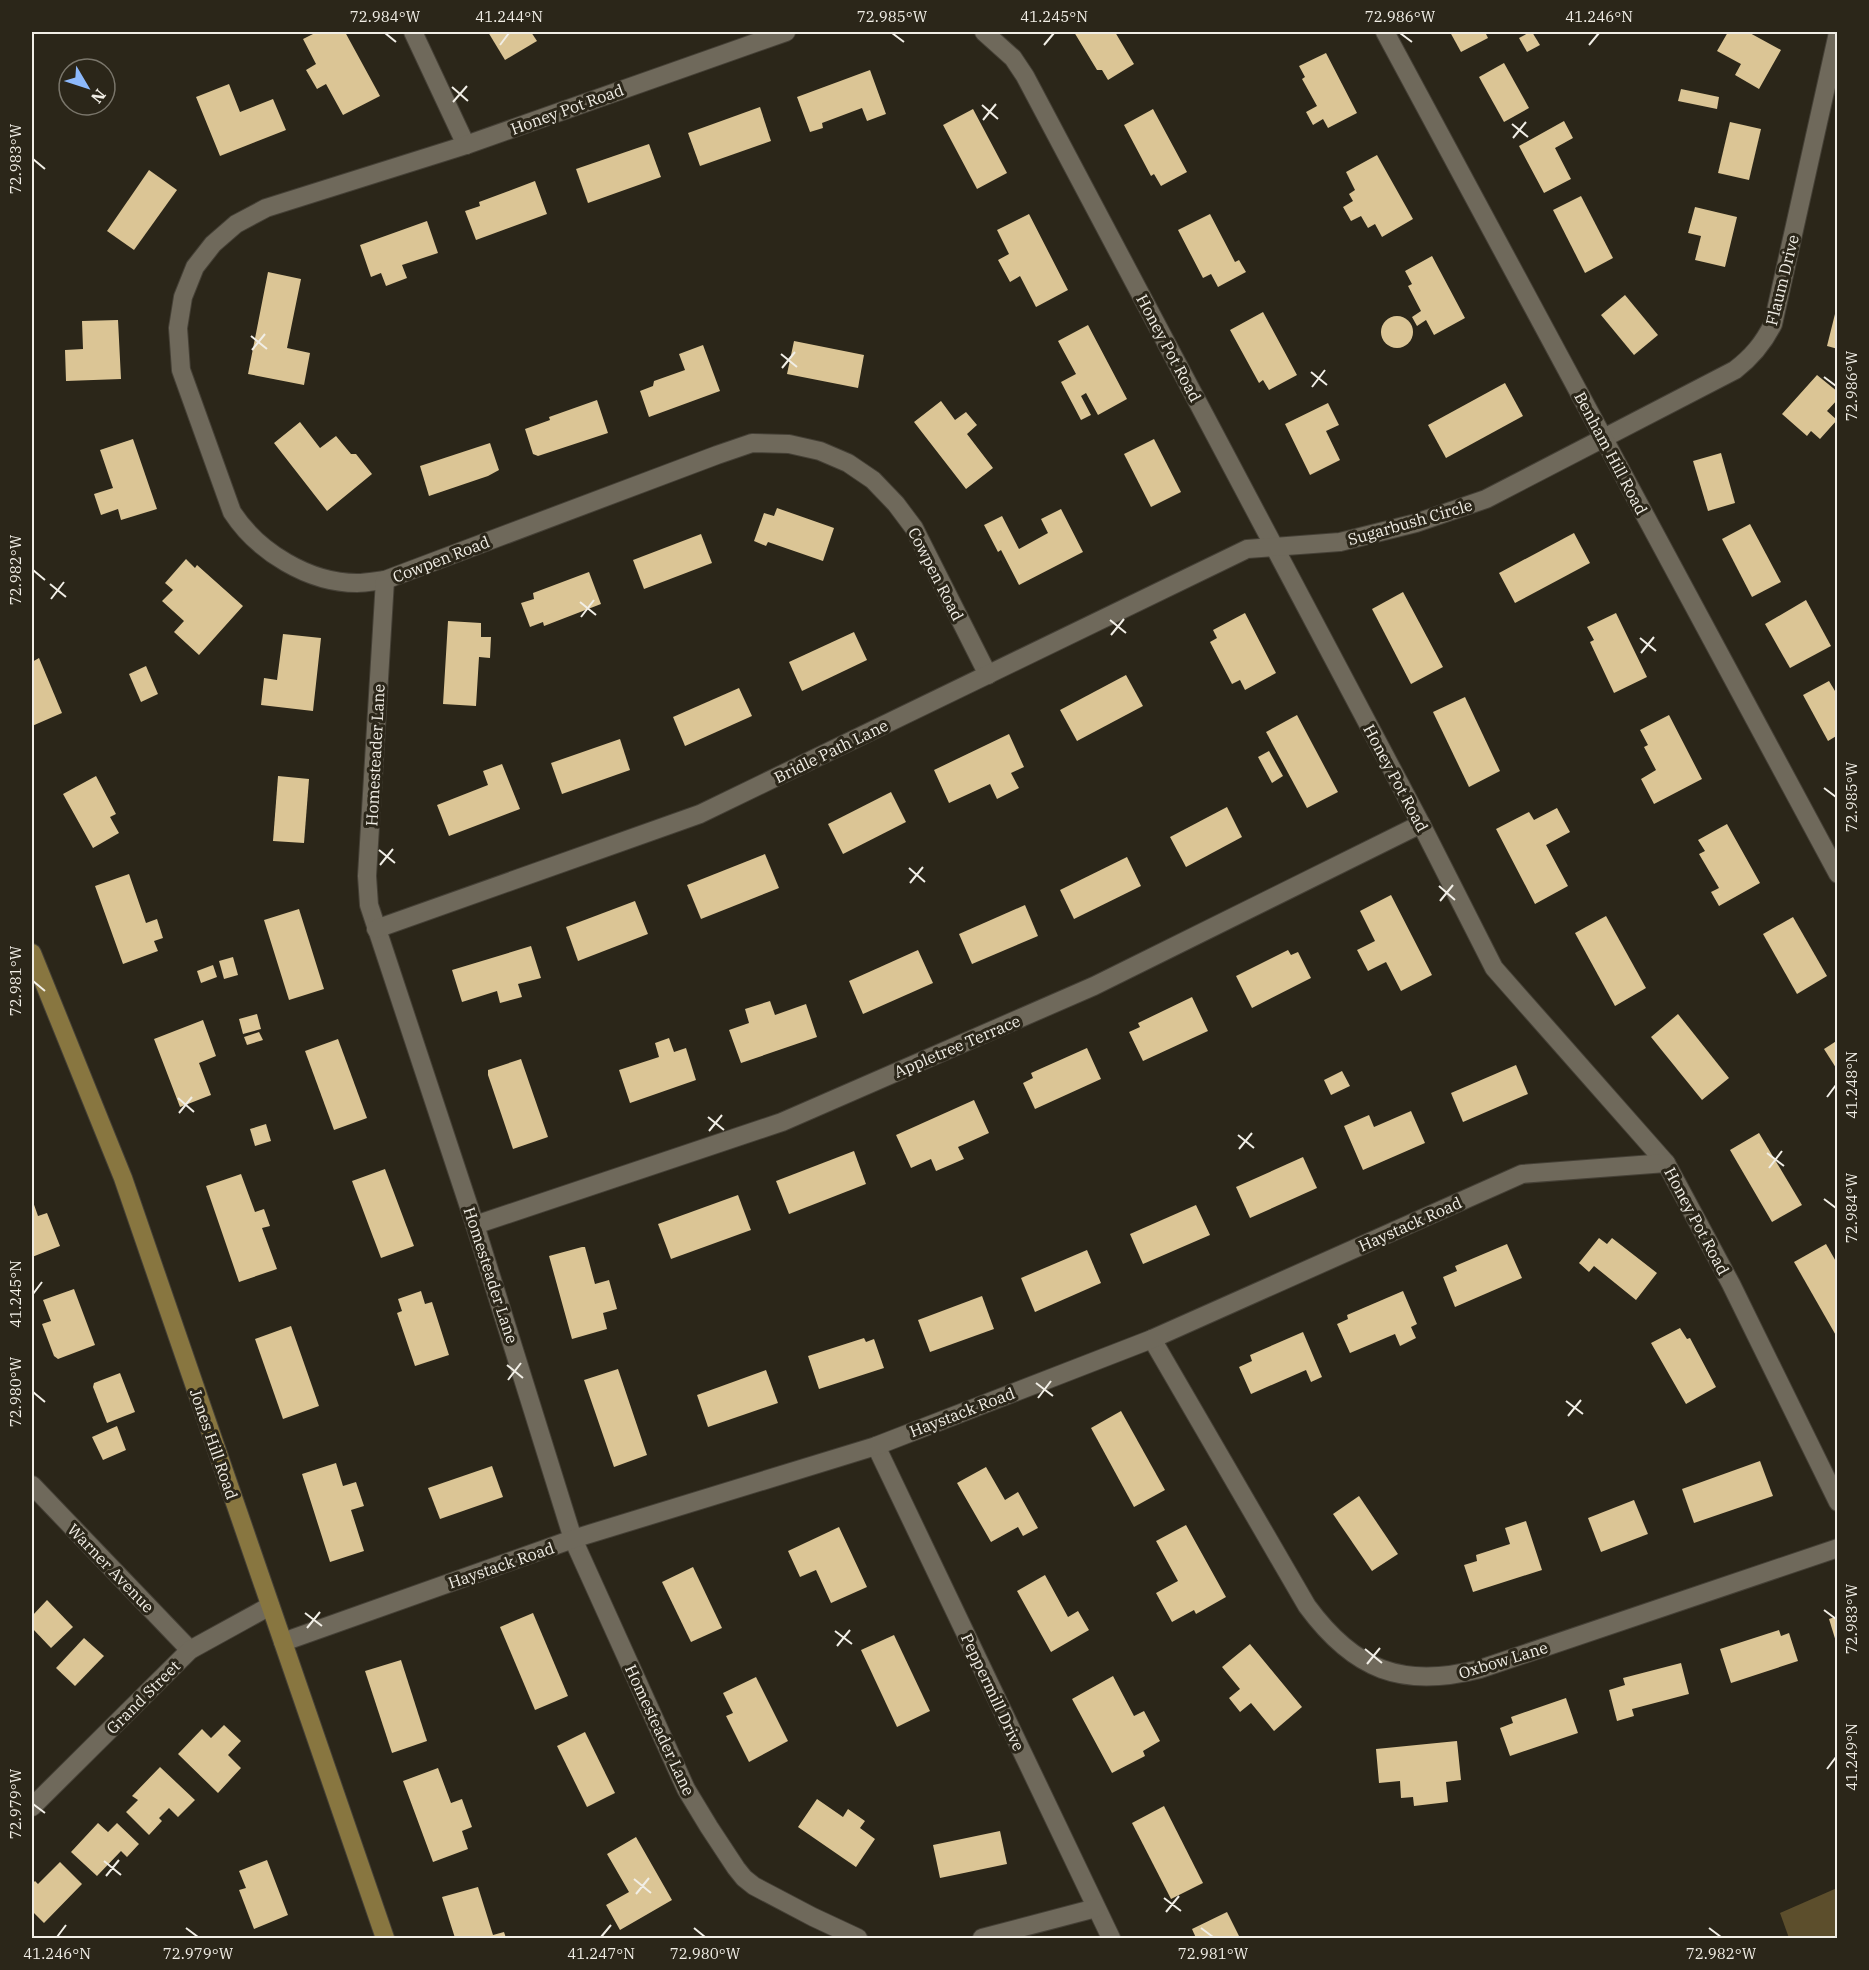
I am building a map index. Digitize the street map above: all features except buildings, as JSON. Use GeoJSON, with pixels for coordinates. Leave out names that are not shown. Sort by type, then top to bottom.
{"type":"FeatureCollection","features":[{"type":"Feature","properties":{"kind":"main road","name":"Jones Hill Road"},"geometry":{"type":"LineString","coordinates":[[32,953],[123,1178],[385,1938]]}},
{"type":"Feature","properties":{"kind":"street"},"geometry":{"type":"LineString","coordinates":[[413,32],[466,145]]}},
{"type":"Feature","properties":{"kind":"street","name":"Honey Pot Road"},"geometry":{"type":"LineString","coordinates":[[466,145],[786,32]]}},
{"type":"Feature","properties":{"kind":"street","name":"Honey Pot Road"},"geometry":{"type":"LineString","coordinates":[[984,32],[1013,58],[1025,76],[1421,824],[1494,968],[1666,1163],[1731,1284],[1838,1502]]}},
{"type":"Feature","properties":{"kind":"street","name":"Benham Hill Road"},"geometry":{"type":"LineString","coordinates":[[1385,32],[1838,874]]}},
{"type":"Feature","properties":{"kind":"street","name":"Flaum Drive"},"geometry":{"type":"LineString","coordinates":[[1604,440],[1735,370],[1749,360],[1763,344],[1773,324],[1779,304],[1838,33]]}},
{"type":"Feature","properties":{"kind":"street","name":"Cowpen Road"},"geometry":{"type":"LineString","coordinates":[[466,145],[266,208],[236,224],[213,244],[195,267],[183,297],[178,328],[181,370],[232,512],[244,530],[284,561],[309,573],[333,580],[357,583],[385,580],[717,454],[752,444],[789,444],[820,451],[848,463],[873,480],[896,504],[914,528],[987,675]]}},
{"type":"Feature","properties":{"kind":"street","name":"Sugarbush Circle"},"geometry":{"type":"LineString","coordinates":[[1274,546],[1340,542],[1416,523],[1486,500],[1604,440]]}},
{"type":"Feature","properties":{"kind":"street","name":"Bridle Path Lane"},"geometry":{"type":"LineString","coordinates":[[376,929],[700,814],[1247,549],[1274,546]]}},
{"type":"Feature","properties":{"kind":"street","name":"Homesteader Lane"},"geometry":{"type":"LineString","coordinates":[[385,580],[367,876],[369,905],[476,1226],[573,1539],[686,1789],[736,1868],[754,1886],[858,1938]]}},
{"type":"Feature","properties":{"kind":"street","name":"Appletree Terrace"},"geometry":{"type":"LineString","coordinates":[[476,1226],[782,1122],[1094,986],[1421,824]]}},
{"type":"Feature","properties":{"kind":"street","name":"Haystack Road"},"geometry":{"type":"LineString","coordinates":[[283,1642],[573,1539],[876,1446],[1152,1339],[1522,1174],[1666,1163]]}},
{"type":"Feature","properties":{"kind":"street","name":"Oxbow Lane"},"geometry":{"type":"LineString","coordinates":[[1152,1339],[1307,1606],[1320,1624],[1349,1652],[1388,1672],[1429,1678],[1453,1676],[1480,1669],[1838,1548]]}},
{"type":"Feature","properties":{"kind":"street","name":"Peppermill Drive"},"geometry":{"type":"LineString","coordinates":[[876,1446],[1111,1938]]}},
{"type":"Feature","properties":{"kind":"street","name":"Warner Avenue"},"geometry":{"type":"LineString","coordinates":[[32,1485],[190,1650]]}},
{"type":"Feature","properties":{"kind":"street","name":"Grand Street"},"geometry":{"type":"LineString","coordinates":[[32,1807],[190,1650],[270,1606]]}},
{"type":"Feature","properties":{"kind":"street"},"geometry":{"type":"LineString","coordinates":[[982,1938],[1096,1908]]}},
{"type":"Feature","properties":{"kind":"shaded area"},"geometry":{"type":"Polygon","coordinates":[[[1837,1888],[1837,1938],[1789,1938],[1780,1913],[1837,1888]]]}}]}
